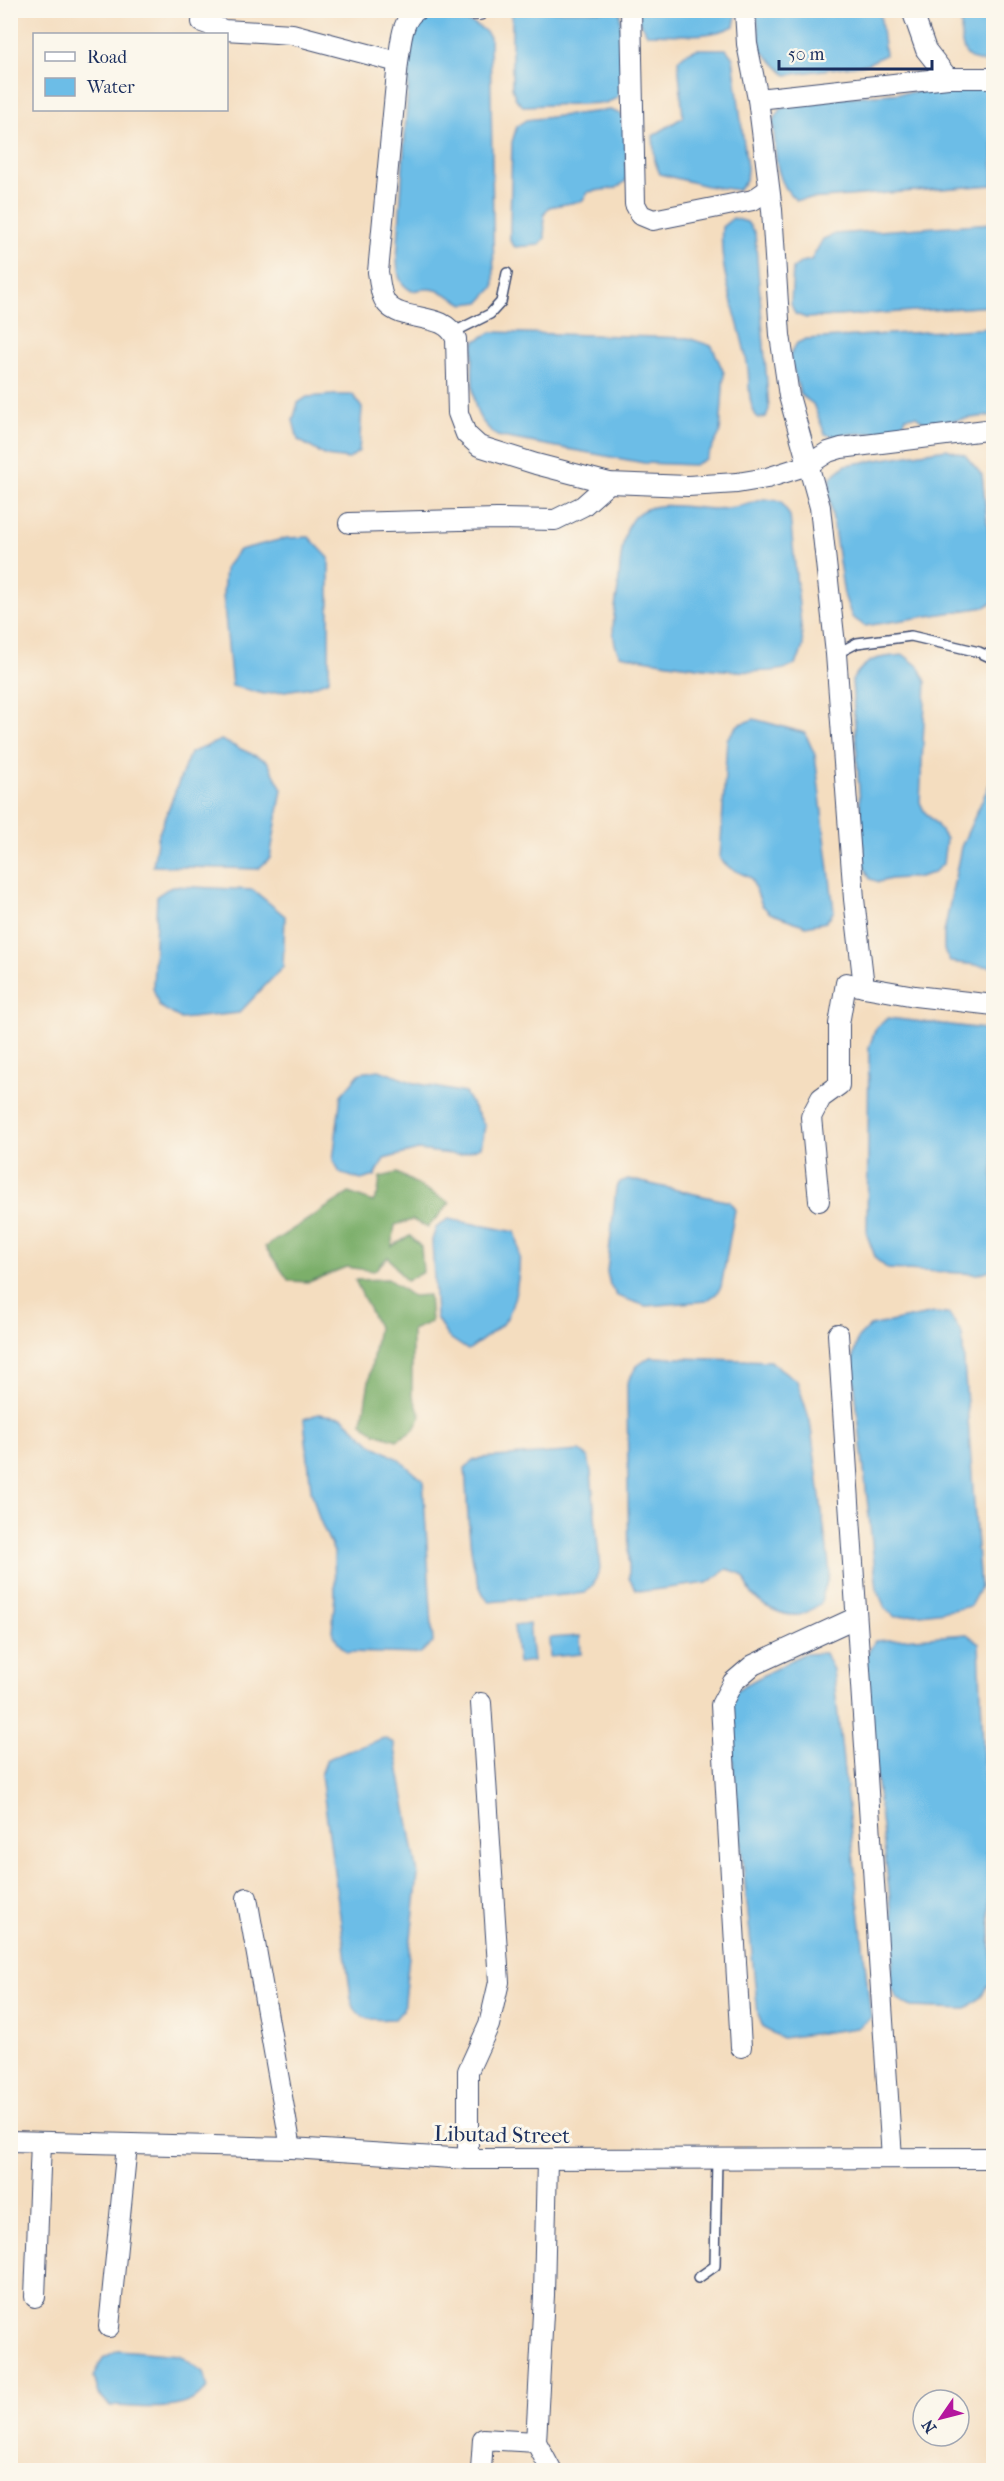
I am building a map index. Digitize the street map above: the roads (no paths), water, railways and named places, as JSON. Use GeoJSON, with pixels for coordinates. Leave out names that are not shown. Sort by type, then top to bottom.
{"type":"FeatureCollection","features":[{"type":"Feature","properties":{"kind":"street"},"geometry":{"type":"LineString","coordinates":[[417,10],[409,18],[404,28],[398,62],[378,272],[381,293],[387,305],[446,326],[454,332],[458,413],[466,434],[478,446],[609,483],[688,486],[737,483],[767,478],[808,465],[828,452],[841,448],[993,429]]}},
{"type":"Feature","properties":{"kind":"street"},"geometry":{"type":"LineString","coordinates":[[473,10],[479,10]]}},
{"type":"Feature","properties":{"kind":"street"},"geometry":{"type":"LineString","coordinates":[[631,10],[636,204],[641,215],[653,220],[753,200],[769,189]]}},
{"type":"Feature","properties":{"kind":"street"},"geometry":{"type":"LineString","coordinates":[[745,10],[747,44],[758,99],[772,210],[780,335],[789,396],[820,507],[836,654],[854,899],[864,987]]}},
{"type":"Feature","properties":{"kind":"street"},"geometry":{"type":"LineString","coordinates":[[912,10],[926,50],[948,78]]}},
{"type":"Feature","properties":{"kind":"street"},"geometry":{"type":"LineString","coordinates":[[202,22],[224,30],[292,34],[398,62]]}},
{"type":"Feature","properties":{"kind":"street"},"geometry":{"type":"LineString","coordinates":[[758,99],[948,78],[993,78]]}},
{"type":"Feature","properties":{"kind":"street"},"geometry":{"type":"LineString","coordinates":[[349,523],[497,519],[555,520],[583,506],[609,483]]}},
{"type":"Feature","properties":{"kind":"street"},"geometry":{"type":"LineString","coordinates":[[819,1201],[811,1117],[821,1098],[839,1085],[839,1024],[846,983],[915,996],[993,1005]]}},
{"type":"Feature","properties":{"kind":"street"},"geometry":{"type":"LineString","coordinates":[[837,1334],[892,2158]]}},
{"type":"Feature","properties":{"kind":"street"},"geometry":{"type":"LineString","coordinates":[[741,2046],[722,1705],[732,1682],[753,1665],[855,1618]]}},
{"type":"Feature","properties":{"kind":"street"},"geometry":{"type":"LineString","coordinates":[[468,2159],[468,2072],[489,2025],[499,1982],[481,1703]]}},
{"type":"Feature","properties":{"kind":"street"},"geometry":{"type":"LineString","coordinates":[[247,1898],[291,2148]]}},
{"type":"Feature","properties":{"kind":"street","name":"Libutad Street"},"geometry":{"type":"LineString","coordinates":[[10,2141],[291,2148],[468,2159],[993,2158]]}},
{"type":"Feature","properties":{"kind":"street"},"geometry":{"type":"LineString","coordinates":[[35,2297],[41,2142]]}},
{"type":"Feature","properties":{"kind":"street"},"geometry":{"type":"LineString","coordinates":[[109,2327],[127,2145]]}},
{"type":"Feature","properties":{"kind":"street"},"geometry":{"type":"LineString","coordinates":[[547,2160],[544,2295],[536,2442],[551,2470]]}},
{"type":"Feature","properties":{"kind":"street"},"geometry":{"type":"LineString","coordinates":[[481,2470],[483,2439],[536,2442]]}},
{"type":"Feature","properties":{"kind":"lane"},"geometry":{"type":"LineString","coordinates":[[454,332],[490,314],[501,302],[507,273]]}},
{"type":"Feature","properties":{"kind":"lane"},"geometry":{"type":"LineString","coordinates":[[836,654],[857,643],[911,636],[979,652],[993,659]]}},
{"type":"Feature","properties":{"kind":"lane"},"geometry":{"type":"LineString","coordinates":[[698,2278],[715,2266],[717,2157]]}},
{"type":"Feature","properties":{"kind":"water"},"geometry":{"type":"Polygon","coordinates":[[[512,11],[620,11],[623,85],[617,98],[606,103],[523,106],[516,99],[512,88],[512,11]]]}},
{"type":"Feature","properties":{"kind":"water"},"geometry":{"type":"Polygon","coordinates":[[[638,11],[737,11],[734,26],[714,33],[680,35],[647,34],[638,18],[638,11]]]}},
{"type":"Feature","properties":{"kind":"water"},"geometry":{"type":"Polygon","coordinates":[[[756,11],[880,11],[885,55],[867,64],[786,75],[761,50],[756,11]]]}},
{"type":"Feature","properties":{"kind":"water"},"geometry":{"type":"Polygon","coordinates":[[[961,11],[993,11],[993,62],[981,62],[966,54],[962,40],[961,11]]]}},
{"type":"Feature","properties":{"kind":"water"},"geometry":{"type":"Polygon","coordinates":[[[438,16],[473,24],[490,37],[494,287],[480,302],[464,304],[445,293],[434,290],[412,291],[401,282],[397,265],[411,40],[414,26],[426,18],[438,16]]]}},
{"type":"Feature","properties":{"kind":"water"},"geometry":{"type":"Polygon","coordinates":[[[697,49],[726,49],[733,58],[747,168],[746,181],[738,190],[707,186],[660,174],[655,162],[653,136],[683,117],[678,60],[697,49]]]}},
{"type":"Feature","properties":{"kind":"water"},"geometry":{"type":"Polygon","coordinates":[[[993,86],[993,185],[796,200],[783,184],[777,164],[773,121],[781,109],[797,101],[993,86]]]}},
{"type":"Feature","properties":{"kind":"water"},"geometry":{"type":"Polygon","coordinates":[[[610,110],[621,114],[626,125],[626,181],[616,188],[588,192],[582,201],[549,207],[544,214],[545,238],[539,245],[515,247],[510,241],[510,225],[512,142],[517,126],[526,120],[610,110]]]}},
{"type":"Feature","properties":{"kind":"water"},"geometry":{"type":"Polygon","coordinates":[[[733,218],[747,222],[755,233],[769,409],[766,417],[758,419],[751,401],[745,351],[723,264],[722,227],[733,218]]]}},
{"type":"Feature","properties":{"kind":"water"},"geometry":{"type":"Polygon","coordinates":[[[993,223],[993,306],[806,318],[795,314],[791,304],[793,268],[802,262],[811,260],[823,239],[835,234],[993,223]]]}},
{"type":"Feature","properties":{"kind":"water"},"geometry":{"type":"Polygon","coordinates":[[[993,328],[993,415],[926,424],[916,416],[906,417],[903,425],[893,432],[835,437],[825,434],[813,404],[801,395],[789,357],[797,343],[806,339],[993,328]]]}},
{"type":"Feature","properties":{"kind":"water"},"geometry":{"type":"Polygon","coordinates":[[[491,332],[688,338],[712,346],[724,373],[720,433],[706,459],[694,465],[644,463],[497,436],[480,417],[473,389],[474,342],[491,332]]]}},
{"type":"Feature","properties":{"kind":"water"},"geometry":{"type":"Polygon","coordinates":[[[353,395],[362,408],[359,451],[349,459],[326,456],[298,440],[293,420],[298,403],[307,397],[353,395]]]}},
{"type":"Feature","properties":{"kind":"water"},"geometry":{"type":"Polygon","coordinates":[[[946,449],[965,455],[982,475],[993,572],[993,602],[985,607],[865,626],[852,617],[844,595],[829,494],[831,477],[846,465],[946,449]]]}},
{"type":"Feature","properties":{"kind":"water"},"geometry":{"type":"Polygon","coordinates":[[[764,499],[781,501],[790,516],[803,646],[796,663],[784,669],[740,671],[620,655],[614,640],[614,614],[626,531],[634,517],[651,507],[721,509],[764,499]]]}},
{"type":"Feature","properties":{"kind":"water"},"geometry":{"type":"Polygon","coordinates":[[[309,537],[329,558],[329,680],[311,687],[264,694],[232,686],[223,595],[225,568],[239,550],[287,538],[309,537]]]}},
{"type":"Feature","properties":{"kind":"water"},"geometry":{"type":"Polygon","coordinates":[[[904,655],[918,666],[926,682],[920,802],[924,811],[946,839],[943,864],[933,873],[879,882],[870,879],[864,866],[852,680],[857,672],[874,660],[904,655]]]}},
{"type":"Feature","properties":{"kind":"water"},"geometry":{"type":"Polygon","coordinates":[[[754,719],[805,733],[815,755],[834,911],[826,922],[806,926],[770,913],[762,905],[751,878],[730,868],[720,859],[727,739],[738,725],[754,719]]]}},
{"type":"Feature","properties":{"kind":"water"},"geometry":{"type":"Polygon","coordinates":[[[221,740],[267,761],[282,789],[270,858],[258,869],[153,866],[158,836],[190,753],[221,740]]]}},
{"type":"Feature","properties":{"kind":"water"},"geometry":{"type":"Polygon","coordinates":[[[993,782],[993,967],[950,962],[944,950],[944,933],[961,847],[990,783],[993,782]]]}},
{"type":"Feature","properties":{"kind":"water"},"geometry":{"type":"Polygon","coordinates":[[[172,886],[253,890],[285,916],[283,967],[239,1013],[181,1019],[159,1006],[153,988],[157,896],[172,886]]]}},
{"type":"Feature","properties":{"kind":"water"},"geometry":{"type":"Polygon","coordinates":[[[888,1018],[993,1030],[993,1269],[978,1274],[888,1269],[876,1259],[867,1235],[869,1047],[876,1028],[888,1018]]]}},
{"type":"Feature","properties":{"kind":"water"},"geometry":{"type":"Polygon","coordinates":[[[379,1070],[414,1083],[465,1093],[485,1126],[481,1147],[459,1155],[418,1150],[384,1159],[375,1176],[361,1180],[340,1173],[333,1160],[341,1095],[360,1073],[379,1070]]]}},
{"type":"Feature","properties":{"kind":"water"},"geometry":{"type":"Polygon","coordinates":[[[628,1179],[730,1202],[735,1210],[721,1287],[716,1294],[706,1301],[646,1306],[617,1296],[610,1285],[607,1272],[616,1188],[620,1182],[628,1179]]]}},
{"type":"Feature","properties":{"kind":"water"},"geometry":{"type":"Polygon","coordinates":[[[448,1219],[515,1232],[518,1241],[518,1275],[514,1298],[507,1318],[495,1331],[468,1350],[447,1336],[436,1317],[432,1240],[436,1228],[448,1219]]]}},
{"type":"Feature","properties":{"kind":"water"},"geometry":{"type":"Polygon","coordinates":[[[934,1313],[949,1314],[962,1334],[980,1588],[970,1606],[895,1617],[885,1608],[877,1589],[852,1361],[858,1338],[870,1326],[934,1313]]]}},
{"type":"Feature","properties":{"kind":"water"},"geometry":{"type":"Polygon","coordinates":[[[650,1357],[770,1361],[797,1381],[810,1421],[830,1572],[820,1604],[799,1615],[780,1612],[761,1603],[752,1594],[743,1576],[727,1569],[707,1583],[645,1591],[635,1589],[629,1578],[627,1383],[637,1366],[650,1357]]]}},
{"type":"Feature","properties":{"kind":"water"},"geometry":{"type":"Polygon","coordinates":[[[318,1414],[342,1417],[373,1445],[398,1459],[423,1480],[433,1643],[419,1654],[347,1652],[339,1644],[332,1631],[335,1595],[334,1552],[319,1518],[311,1490],[304,1419],[318,1414]]]}},
{"type":"Feature","properties":{"kind":"water"},"geometry":{"type":"Polygon","coordinates":[[[580,1451],[588,1457],[591,1472],[600,1569],[593,1585],[585,1593],[489,1602],[476,1576],[470,1539],[465,1468],[481,1458],[580,1451]]]}},
{"type":"Feature","properties":{"kind":"water"},"geometry":{"type":"Polygon","coordinates":[[[529,1624],[533,1661],[518,1663],[514,1626],[529,1624]]]}},
{"type":"Feature","properties":{"kind":"water"},"geometry":{"type":"Polygon","coordinates":[[[967,1634],[979,1643],[992,1979],[982,1996],[966,2009],[911,2007],[897,1998],[891,1986],[894,1934],[863,1660],[875,1641],[967,1634]]]}},
{"type":"Feature","properties":{"kind":"water"},"geometry":{"type":"Polygon","coordinates":[[[580,1636],[581,1654],[550,1657],[549,1638],[580,1636]]]}},
{"type":"Feature","properties":{"kind":"water"},"geometry":{"type":"Polygon","coordinates":[[[825,1653],[833,1670],[871,2018],[857,2028],[782,2038],[763,2028],[758,2014],[728,1714],[736,1690],[803,1654],[825,1653]]]}},
{"type":"Feature","properties":{"kind":"water"},"geometry":{"type":"Polygon","coordinates":[[[384,1738],[394,1743],[418,1875],[403,2010],[395,2019],[376,2020],[360,2015],[352,2004],[321,1775],[327,1759],[384,1738]]]}},
{"type":"Feature","properties":{"kind":"water"},"geometry":{"type":"Polygon","coordinates":[[[118,2350],[179,2355],[203,2372],[208,2388],[198,2397],[175,2406],[150,2408],[110,2406],[99,2394],[94,2377],[103,2358],[118,2350]]]}}]}
